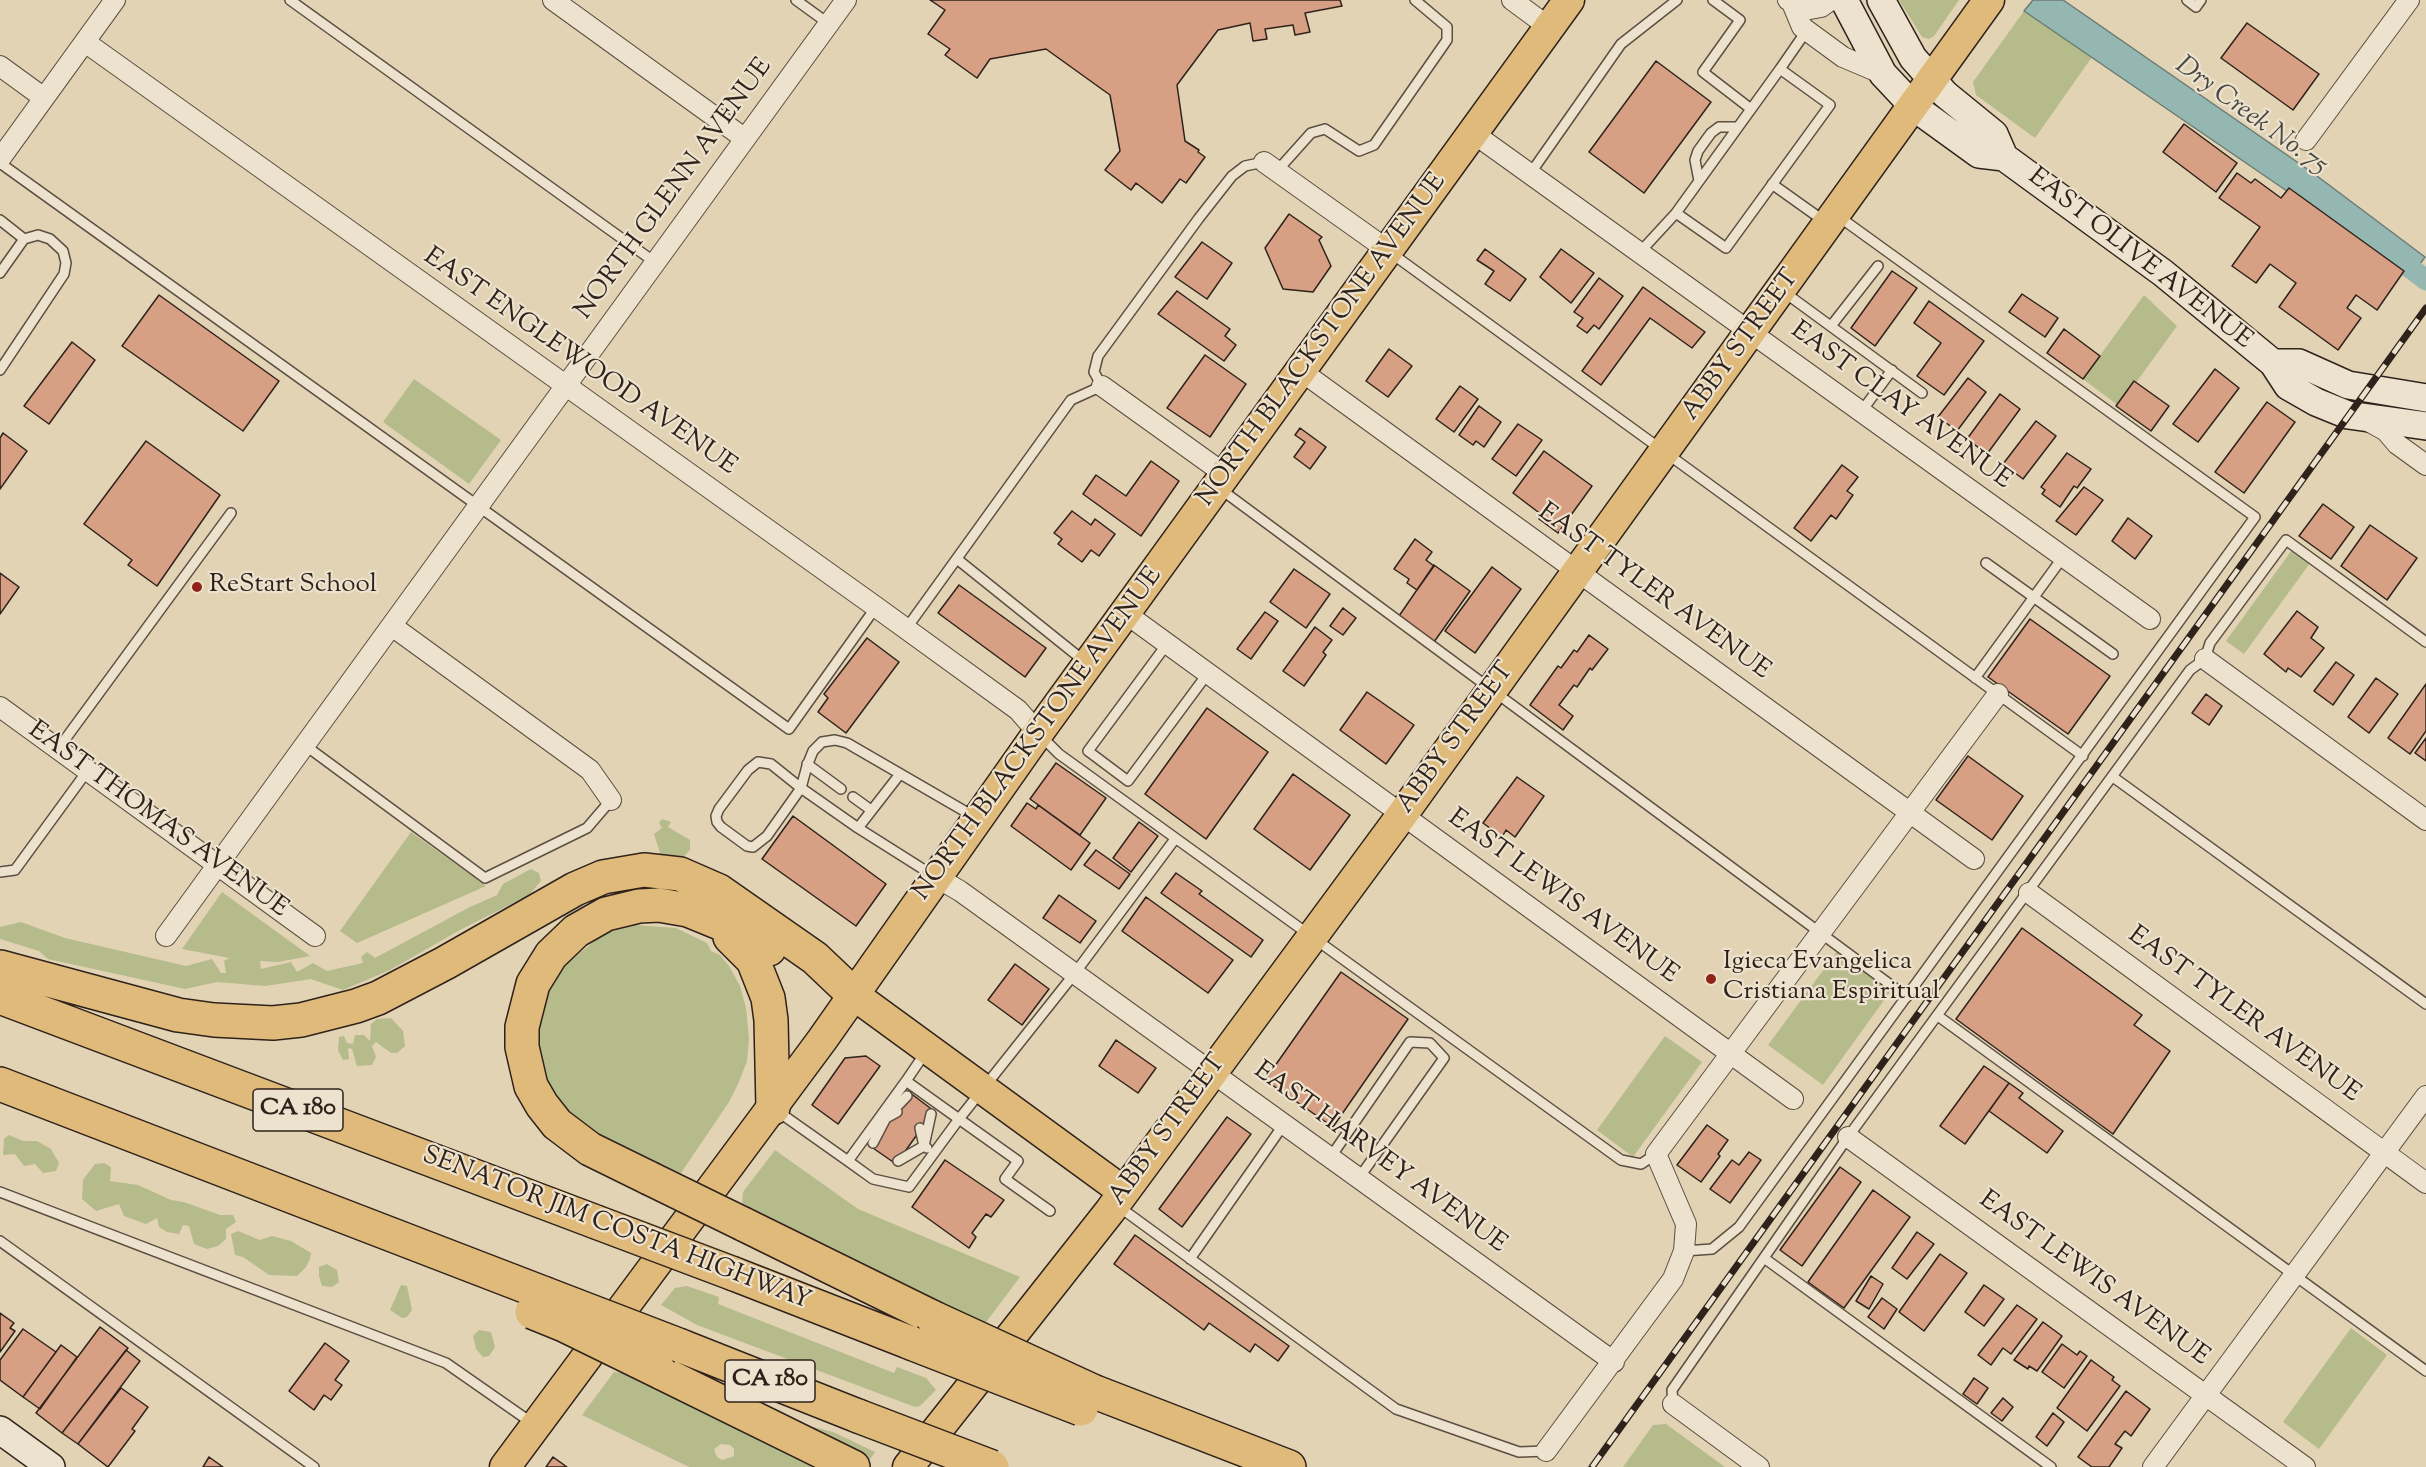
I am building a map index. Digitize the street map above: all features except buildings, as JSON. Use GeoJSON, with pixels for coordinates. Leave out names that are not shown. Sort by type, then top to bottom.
{"type":"FeatureCollection","features":[{"type":"Feature","properties":{"kind":"highway"},"geometry":{"type":"LineString","coordinates":[[0,967],[178,1015],[214,1020],[273,1023],[301,1020],[356,1006],[399,988],[575,889],[603,877],[627,871],[644,870],[680,874],[719,891],[815,958],[854,995]]}},
{"type":"Feature","properties":{"kind":"highway"},"geometry":{"type":"LineString","coordinates":[[854,995],[805,971],[737,930],[688,910],[659,905],[639,906],[606,914],[576,931],[543,967],[530,994],[522,1027],[522,1047],[531,1086],[542,1105],[557,1124],[590,1149],[932,1317],[1088,1400],[1289,1467]]}},
{"type":"Feature","properties":{"kind":"highway"},"geometry":{"type":"LineString","coordinates":[[688,910],[713,924],[742,947],[753,960],[762,978],[771,1020],[773,1108]]}},
{"type":"Feature","properties":{"kind":"highway","name":"SENATOR JIM COSTA HIGHWAY"},"geometry":{"type":"LineString","coordinates":[[0,997],[911,1343],[1088,1400],[1232,1467]]}},
{"type":"Feature","properties":{"kind":"highway","name":"CA 180"},"geometry":{"type":"LineString","coordinates":[[0,1084],[537,1303],[681,1346],[992,1467]]}},
{"type":"Feature","properties":{"kind":"highway"},"geometry":{"type":"LineString","coordinates":[[537,1303],[564,1325],[841,1461]]}},
{"type":"Feature","properties":{"kind":"main road","name":"NORTH BLACKSTONE AVENUE"},"geometry":{"type":"LineString","coordinates":[[505,1467],[773,1108],[1038,733],[1569,0]]}},
{"type":"Feature","properties":{"kind":"main road","name":"EAST OLIVE AVENUE"},"geometry":{"type":"LineString","coordinates":[[1844,0],[1883,74],[1914,107],[1979,154],[2004,157],[2163,273],[2273,363],[2288,386],[2331,410],[2365,419],[2426,426]]}},
{"type":"Feature","properties":{"kind":"main road","name":"EAST OLIVE AVENUE"},"geometry":{"type":"LineString","coordinates":[[1881,0],[1913,58],[1945,94],[1994,134],[2004,157]]}},
{"type":"Feature","properties":{"kind":"main road","name":"ABBY STREET"},"geometry":{"type":"LineString","coordinates":[[908,1467],[1120,1198],[1402,815],[1833,220],[1989,0]]}},
{"type":"Feature","properties":{"kind":"main road","name":"EAST OLIVE AVENUE"},"geometry":{"type":"LineString","coordinates":[[2273,363],[2299,363],[2348,385],[2426,398]]}},
{"type":"Feature","properties":{"kind":"main road"},"geometry":{"type":"LineString","coordinates":[[854,995],[983,1089],[1120,1198]]}},
{"type":"Feature","properties":{"kind":"main road"},"geometry":{"type":"LineString","coordinates":[[0,1430],[51,1467]]}},
{"type":"Feature","properties":{"kind":"street"},"geometry":{"type":"LineString","coordinates":[[0,159],[115,0]]}},
{"type":"Feature","properties":{"kind":"street"},"geometry":{"type":"LineString","coordinates":[[553,0],[744,138]]}},
{"type":"Feature","properties":{"kind":"street","name":"NORTH GLENN AVENUE"},"geometry":{"type":"LineString","coordinates":[[166,936],[846,0]]}},
{"type":"Feature","properties":{"kind":"street"},"geometry":{"type":"LineString","coordinates":[[1512,0],[1550,28]]}},
{"type":"Feature","properties":{"kind":"street"},"geometry":{"type":"LineString","coordinates":[[1790,2],[1810,9],[1821,7],[1832,0]]}},
{"type":"Feature","properties":{"kind":"street"},"geometry":{"type":"LineString","coordinates":[[2306,140],[2409,0]]}},
{"type":"Feature","properties":{"kind":"street"},"geometry":{"type":"LineString","coordinates":[[1790,2],[1802,27],[1843,57],[1883,74]]}},
{"type":"Feature","properties":{"kind":"street","name":"EAST ENGLEWOOD AVENUE"},"geometry":{"type":"LineString","coordinates":[[85,42],[876,607],[1018,710],[1038,733]]}},
{"type":"Feature","properties":{"kind":"street"},"geometry":{"type":"LineString","coordinates":[[0,66],[44,98]]}},
{"type":"Feature","properties":{"kind":"street","name":"EAST CLAY AVENUE"},"geometry":{"type":"LineString","coordinates":[[1473,133],[2150,619]]}},
{"type":"Feature","properties":{"kind":"street"},"geometry":{"type":"LineString","coordinates":[[1271,166],[1389,251]]}},
{"type":"Feature","properties":{"kind":"street","name":"EAST TYLER AVENUE"},"geometry":{"type":"LineString","coordinates":[[1301,371],[1974,859]]}},
{"type":"Feature","properties":{"kind":"street"},"geometry":{"type":"LineString","coordinates":[[1102,386],[1222,481]]}},
{"type":"Feature","properties":{"kind":"street"},"geometry":{"type":"LineString","coordinates":[[2365,419],[2386,431],[2397,444],[2426,465]]}},
{"type":"Feature","properties":{"kind":"street","name":"EAST LEWIS AVENUE"},"geometry":{"type":"LineString","coordinates":[[1125,613],[1793,1099]]}},
{"type":"Feature","properties":{"kind":"street"},"geometry":{"type":"LineString","coordinates":[[392,626],[590,770],[611,800]]}},
{"type":"Feature","properties":{"kind":"street"},"geometry":{"type":"LineString","coordinates":[[2205,659],[2426,819]]}},
{"type":"Feature","properties":{"kind":"street"},"geometry":{"type":"LineString","coordinates":[[1546,1451],[1614,1362],[1673,1279],[1684,1251],[1686,1224],[1656,1154],[1822,934],[1998,694]]}},
{"type":"Feature","properties":{"kind":"street","name":"EAST THOMAS AVENUE"},"geometry":{"type":"LineString","coordinates":[[0,707],[315,936]]}},
{"type":"Feature","properties":{"kind":"street","name":"EAST HARVEY AVENUE"},"geometry":{"type":"LineString","coordinates":[[936,877],[960,891],[1075,973],[1614,1362]]}},
{"type":"Feature","properties":{"kind":"street","name":"EAST TYLER AVENUE"},"geometry":{"type":"LineString","coordinates":[[2029,893],[2426,1183]]}},
{"type":"Feature","properties":{"kind":"street"},"geometry":{"type":"LineString","coordinates":[[2153,1467],[2426,1096]]}},
{"type":"Feature","properties":{"kind":"street","name":"EAST LEWIS AVENUE"},"geometry":{"type":"LineString","coordinates":[[1848,1137],[2305,1467]]}},
{"type":"Feature","properties":{"kind":"street"},"geometry":{"type":"LineString","coordinates":[[1673,1404],[1759,1467]]}},
{"type":"Feature","properties":{"kind":"lane"},"geometry":{"type":"LineString","coordinates":[[290,0],[656,263]]}},
{"type":"Feature","properties":{"kind":"lane"},"geometry":{"type":"LineString","coordinates":[[796,0],[830,24]]}},
{"type":"Feature","properties":{"kind":"lane"},"geometry":{"type":"LineString","coordinates":[[906,629],[1071,400],[1102,386],[1094,372],[1098,356],[1233,176],[1245,166],[1271,166],[1311,133],[1325,129],[1359,151],[1374,145],[1447,40],[1447,27],[1415,0]]}},
{"type":"Feature","properties":{"kind":"lane"},"geometry":{"type":"LineString","coordinates":[[1530,174],[1621,44],[1677,0]]}},
{"type":"Feature","properties":{"kind":"lane"},"geometry":{"type":"LineString","coordinates":[[1713,0],[1740,20],[1703,72],[1751,109]]}},
{"type":"Feature","properties":{"kind":"lane"},"geometry":{"type":"LineString","coordinates":[[2187,0],[2196,7],[2201,0]]}},
{"type":"Feature","properties":{"kind":"lane"},"geometry":{"type":"LineString","coordinates":[[1640,252],[1676,213],[1807,30]]}},
{"type":"Feature","properties":{"kind":"lane"},"geometry":{"type":"LineString","coordinates":[[1676,213],[1726,248],[1830,105],[1780,69]]}},
{"type":"Feature","properties":{"kind":"lane"},"geometry":{"type":"LineString","coordinates":[[1700,181],[1695,160],[1698,151],[1711,133],[1719,127],[1738,128]]}},
{"type":"Feature","properties":{"kind":"lane"},"geometry":{"type":"LineString","coordinates":[[0,163],[789,729],[876,607]]}},
{"type":"Feature","properties":{"kind":"lane"},"geometry":{"type":"LineString","coordinates":[[1684,1251],[1712,1249],[1739,1227],[2083,756],[2254,517],[1833,220],[1772,184]]}},
{"type":"Feature","properties":{"kind":"lane"},"geometry":{"type":"LineString","coordinates":[[0,219],[24,239]]}},
{"type":"Feature","properties":{"kind":"lane"},"geometry":{"type":"LineString","coordinates":[[0,273],[24,239],[38,235],[58,244],[63,251],[66,263],[64,274],[0,370]]}},
{"type":"Feature","properties":{"kind":"lane"},"geometry":{"type":"LineString","coordinates":[[1389,251],[2083,756]]}},
{"type":"Feature","properties":{"kind":"lane"},"geometry":{"type":"LineString","coordinates":[[1831,326],[1878,266]]}},
{"type":"Feature","properties":{"kind":"lane"},"geometry":{"type":"LineString","coordinates":[[1782,290],[1922,393]]}},
{"type":"Feature","properties":{"kind":"lane"},"geometry":{"type":"LineString","coordinates":[[1861,412],[1892,370]]}},
{"type":"Feature","properties":{"kind":"lane"},"geometry":{"type":"LineString","coordinates":[[1222,481],[1491,691],[1907,997]]}},
{"type":"Feature","properties":{"kind":"lane"},"geometry":{"type":"LineString","coordinates":[[58,749],[231,513]]}},
{"type":"Feature","properties":{"kind":"lane"},"geometry":{"type":"LineString","coordinates":[[1673,1404],[1672,1390],[1848,1137],[2029,893],[2190,670],[2205,659],[2210,643],[2286,540],[2426,642]]}},
{"type":"Feature","properties":{"kind":"lane"},"geometry":{"type":"LineString","coordinates":[[1975,678],[2063,557]]}},
{"type":"Feature","properties":{"kind":"lane"},"geometry":{"type":"LineString","coordinates":[[957,559],[1088,664]]}},
{"type":"Feature","properties":{"kind":"lane"},"geometry":{"type":"LineString","coordinates":[[1986,562],[2113,654]]}},
{"type":"Feature","properties":{"kind":"lane"},"geometry":{"type":"LineString","coordinates":[[1128,781],[1088,751],[1167,644]]}},
{"type":"Feature","properties":{"kind":"lane"},"geometry":{"type":"LineString","coordinates":[[1117,796],[1208,673]]}},
{"type":"Feature","properties":{"kind":"lane"},"geometry":{"type":"LineString","coordinates":[[1038,733],[1059,754],[1175,839],[1621,1160],[1641,1164],[1656,1154]]}},
{"type":"Feature","properties":{"kind":"lane"},"geometry":{"type":"LineString","coordinates":[[936,877],[858,828],[801,788],[771,764],[758,762],[748,770],[719,809],[717,822],[729,834],[747,846],[753,847],[766,836],[801,788],[813,751],[822,742],[835,740],[847,743],[978,819]]}},
{"type":"Feature","properties":{"kind":"lane"},"geometry":{"type":"LineString","coordinates":[[306,746],[485,878],[587,828],[611,800]]}},
{"type":"Feature","properties":{"kind":"lane"},"geometry":{"type":"LineString","coordinates":[[807,764],[841,789]]}},
{"type":"Feature","properties":{"kind":"lane"},"geometry":{"type":"LineString","coordinates":[[0,872],[15,870],[88,770]]}},
{"type":"Feature","properties":{"kind":"lane"},"geometry":{"type":"LineString","coordinates":[[858,828],[900,774]]}},
{"type":"Feature","properties":{"kind":"lane"},"geometry":{"type":"LineString","coordinates":[[2113,777],[2426,1004]]}},
{"type":"Feature","properties":{"kind":"lane"},"geometry":{"type":"LineString","coordinates":[[853,797],[872,810]]}},
{"type":"Feature","properties":{"kind":"lane"},"geometry":{"type":"LineString","coordinates":[[773,1108],[873,1179],[909,1187],[959,1119],[1075,973],[1175,839]]}},
{"type":"Feature","properties":{"kind":"lane"},"geometry":{"type":"LineString","coordinates":[[1938,1016],[2426,1371]]}},
{"type":"Feature","properties":{"kind":"lane"},"geometry":{"type":"LineString","coordinates":[[1330,1158],[1410,1042],[1430,1043],[1444,1058],[1359,1178]]}},
{"type":"Feature","properties":{"kind":"lane"},"geometry":{"type":"LineString","coordinates":[[848,1161],[884,1116],[928,1049]]}},
{"type":"Feature","properties":{"kind":"lane"},"geometry":{"type":"LineString","coordinates":[[906,1081],[1018,1161],[1005,1179],[1050,1211]]}},
{"type":"Feature","properties":{"kind":"lane"},"geometry":{"type":"LineString","coordinates":[[873,1143],[884,1116],[907,1096]]}},
{"type":"Feature","properties":{"kind":"lane"},"geometry":{"type":"LineString","coordinates":[[884,1116],[897,1112]]}},
{"type":"Feature","properties":{"kind":"lane"},"geometry":{"type":"LineString","coordinates":[[898,1161],[924,1146],[931,1114]]}},
{"type":"Feature","properties":{"kind":"lane"},"geometry":{"type":"LineString","coordinates":[[883,1131],[884,1116]]}},
{"type":"Feature","properties":{"kind":"lane"},"geometry":{"type":"LineString","coordinates":[[1191,1259],[1284,1124]]}},
{"type":"Feature","properties":{"kind":"lane"},"geometry":{"type":"LineString","coordinates":[[920,1128],[924,1146],[934,1153]]}},
{"type":"Feature","properties":{"kind":"lane"},"geometry":{"type":"LineString","coordinates":[[907,1149],[924,1146]]}},
{"type":"Feature","properties":{"kind":"lane"},"geometry":{"type":"LineString","coordinates":[[0,1192],[446,1363],[535,1425]]}},
{"type":"Feature","properties":{"kind":"lane"},"geometry":{"type":"LineString","coordinates":[[1120,1198],[1191,1259],[1396,1409],[1519,1452],[1546,1451]]}},
{"type":"Feature","properties":{"kind":"lane"},"geometry":{"type":"LineString","coordinates":[[0,1242],[314,1467]]}},
{"type":"Feature","properties":{"kind":"lane"},"geometry":{"type":"LineString","coordinates":[[1764,1258],[2050,1467]]}},
{"type":"Feature","properties":{"kind":"green space"},"geometry":{"type":"Polygon","coordinates":[[[1899,0],[1959,0],[1934,36],[1929,39],[1922,37],[1899,0]]]}},
{"type":"Feature","properties":{"kind":"green space"},"geometry":{"type":"Polygon","coordinates":[[[2024,11],[2092,57],[2035,138],[1976,95],[1973,82],[2024,11]]]}},
{"type":"Feature","properties":{"kind":"green space"},"geometry":{"type":"Polygon","coordinates":[[[2144,295],[2177,326],[2119,406],[2083,379],[2144,295]]]}},
{"type":"Feature","properties":{"kind":"green space"},"geometry":{"type":"Polygon","coordinates":[[[414,379],[501,440],[469,484],[383,422],[414,379]]]}},
{"type":"Feature","properties":{"kind":"green space"},"geometry":{"type":"Polygon","coordinates":[[[2292,550],[2310,563],[2244,654],[2226,641],[2292,550]]]}},
{"type":"Feature","properties":{"kind":"green space"},"geometry":{"type":"Polygon","coordinates":[[[662,819],[671,822],[668,827],[690,840],[690,850],[679,861],[661,856],[654,834],[662,828],[659,823],[662,819]]]}},
{"type":"Feature","properties":{"kind":"green space"},"geometry":{"type":"Polygon","coordinates":[[[411,832],[486,886],[357,943],[340,931],[411,832]]]}},
{"type":"Feature","properties":{"kind":"green space"},"geometry":{"type":"Polygon","coordinates":[[[531,869],[539,873],[541,881],[529,895],[460,930],[390,970],[343,990],[311,979],[265,986],[217,982],[185,989],[48,959],[39,951],[0,939],[0,927],[21,922],[65,938],[186,966],[212,959],[221,973],[226,973],[224,961],[229,958],[182,949],[222,892],[310,956],[278,962],[260,961],[261,969],[291,962],[297,972],[313,963],[327,971],[363,963],[361,957],[367,952],[375,958],[497,895],[503,884],[531,869]]]}},
{"type":"Feature","properties":{"kind":"green space"},"geometry":{"type":"Polygon","coordinates":[[[634,925],[676,928],[707,943],[711,951],[720,955],[729,966],[740,986],[746,1008],[749,1039],[747,1061],[738,1084],[729,1102],[679,1176],[608,1142],[569,1114],[547,1082],[537,1039],[540,1015],[550,984],[565,965],[603,934],[634,925]]]}},
{"type":"Feature","properties":{"kind":"green space"},"geometry":{"type":"Polygon","coordinates":[[[1841,946],[1895,985],[1823,1085],[1768,1045],[1841,946]]]}},
{"type":"Feature","properties":{"kind":"green space"},"geometry":{"type":"Polygon","coordinates":[[[391,1018],[403,1031],[405,1046],[397,1053],[391,1053],[376,1042],[372,1046],[376,1057],[372,1065],[357,1066],[352,1049],[348,1048],[349,1059],[343,1060],[338,1050],[339,1037],[344,1036],[347,1043],[353,1044],[355,1035],[364,1035],[370,1041],[371,1024],[377,1019],[391,1018]]]}},
{"type":"Feature","properties":{"kind":"green space"},"geometry":{"type":"Polygon","coordinates":[[[1665,1036],[1702,1062],[1633,1157],[1597,1130],[1665,1036]]]}},
{"type":"Feature","properties":{"kind":"green space"},"geometry":{"type":"Polygon","coordinates":[[[9,1135],[23,1141],[37,1141],[51,1149],[59,1163],[56,1171],[43,1173],[35,1164],[24,1166],[15,1154],[3,1155],[4,1139],[9,1135]]]}},
{"type":"Feature","properties":{"kind":"green space"},"geometry":{"type":"Polygon","coordinates":[[[775,1150],[858,1209],[1020,1277],[984,1325],[742,1208],[743,1192],[775,1150]]]}},
{"type":"Feature","properties":{"kind":"green space"},"geometry":{"type":"Polygon","coordinates":[[[104,1163],[111,1167],[110,1181],[138,1185],[171,1200],[184,1202],[220,1215],[233,1215],[236,1222],[226,1229],[226,1239],[218,1246],[207,1249],[194,1244],[189,1226],[183,1225],[179,1234],[167,1232],[159,1227],[157,1218],[146,1224],[124,1216],[119,1204],[96,1211],[82,1199],[83,1180],[95,1164],[104,1163]]]}},
{"type":"Feature","properties":{"kind":"green space"},"geometry":{"type":"Polygon","coordinates":[[[238,1231],[260,1240],[272,1236],[291,1241],[311,1253],[310,1259],[297,1276],[269,1275],[243,1257],[235,1255],[231,1234],[238,1231]]]}},
{"type":"Feature","properties":{"kind":"green space"},"geometry":{"type":"Polygon","coordinates":[[[327,1264],[337,1270],[339,1282],[332,1287],[322,1286],[319,1276],[319,1267],[327,1264]]]}},
{"type":"Feature","properties":{"kind":"green space"},"geometry":{"type":"Polygon","coordinates":[[[401,1285],[407,1286],[412,1310],[407,1317],[402,1318],[390,1310],[401,1285]]]}},
{"type":"Feature","properties":{"kind":"green space"},"geometry":{"type":"Polygon","coordinates":[[[687,1286],[719,1297],[718,1304],[894,1373],[897,1367],[926,1378],[936,1390],[920,1406],[915,1407],[697,1325],[661,1305],[675,1288],[687,1286]]]}},
{"type":"Feature","properties":{"kind":"green space"},"geometry":{"type":"Polygon","coordinates":[[[2351,1328],[2387,1355],[2319,1449],[2283,1422],[2351,1328]]]}},
{"type":"Feature","properties":{"kind":"green space"},"geometry":{"type":"Polygon","coordinates":[[[479,1330],[491,1332],[495,1347],[489,1356],[483,1357],[476,1349],[473,1336],[479,1330]]]}},
{"type":"Feature","properties":{"kind":"green space"},"geometry":{"type":"Polygon","coordinates":[[[614,1372],[630,1374],[820,1467],[689,1467],[582,1415],[614,1372]],[[721,1444],[714,1449],[717,1457],[722,1460],[734,1456],[734,1449],[730,1445],[721,1444]]]}},
{"type":"Feature","properties":{"kind":"green space"},"geometry":{"type":"Polygon","coordinates":[[[1666,1424],[1725,1467],[1623,1467],[1653,1425],[1666,1424]]]}},
{"type":"Feature","properties":{"kind":"green space"},"geometry":{"type":"Polygon","coordinates":[[[813,1427],[833,1432],[875,1452],[869,1461],[836,1446],[811,1429],[813,1427]]]}},
{"type":"Feature","properties":{"kind":"water"},"geometry":{"type":"Polygon","coordinates":[[[2033,0],[2063,0],[2313,173],[2425,257],[2411,276],[2024,11],[2033,0]]]}},
{"type":"Feature","properties":{"kind":"waterway","name":"Dry Creek No. 75"},"geometry":{"type":"LineString","coordinates":[[2393,255],[2426,280]]}},
{"type":"Feature","properties":{"kind":"railway"},"geometry":{"type":"LineString","coordinates":[[1592,1467],[2426,308]]}},
{"type":"Feature","properties":{"kind":"place","name":"ReStart School"},"geometry":{"type":"Point","coordinates":[197,587]}},
{"type":"Feature","properties":{"kind":"place","name":"Igieca Evangelica Cristiana Espiritual"},"geometry":{"type":"Point","coordinates":[1711,979]}}]}
